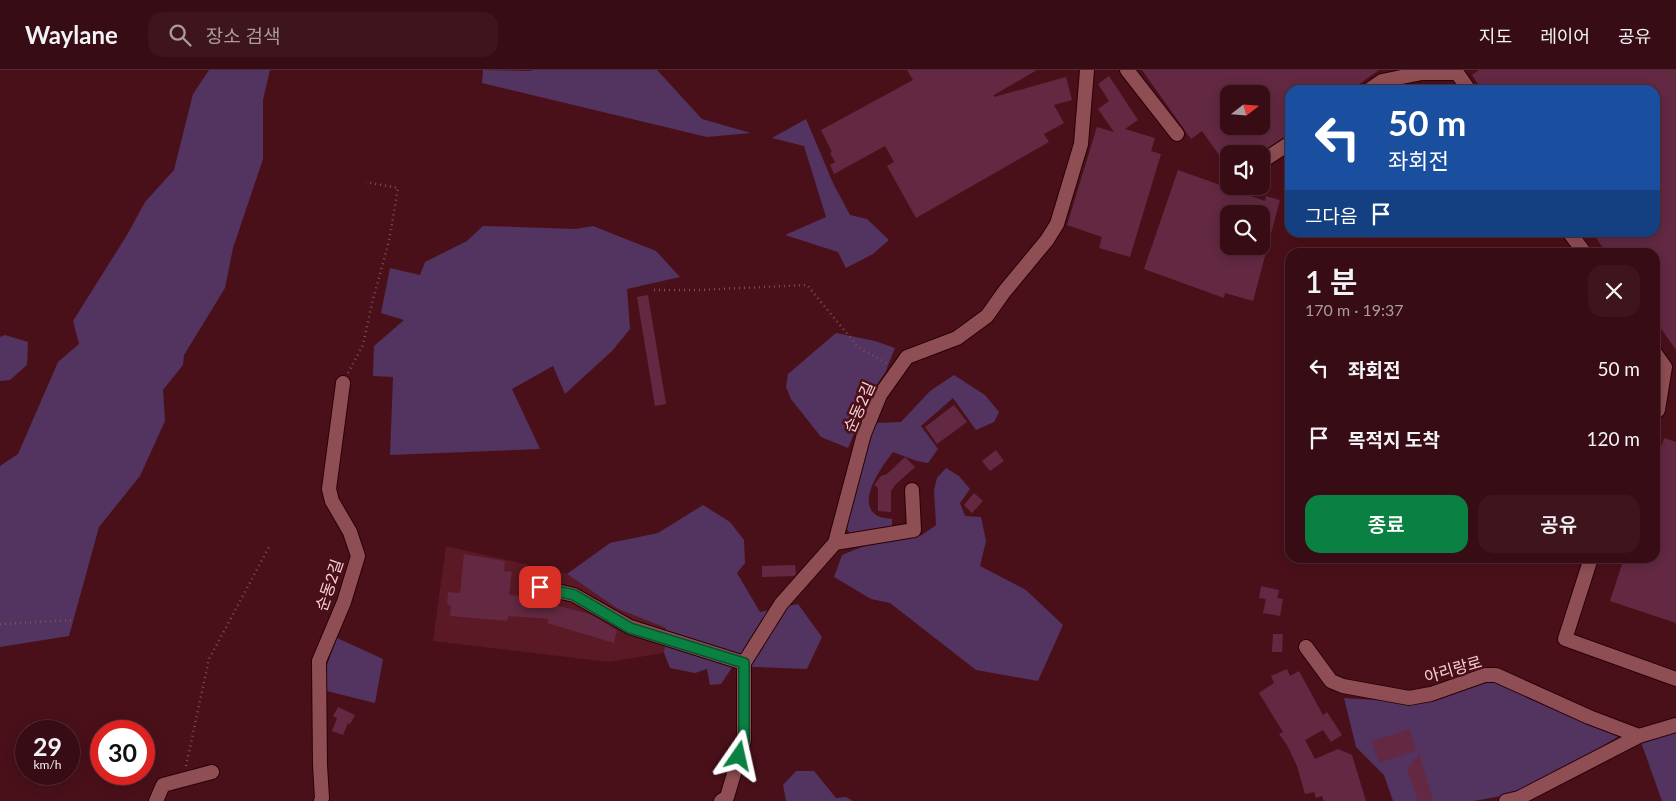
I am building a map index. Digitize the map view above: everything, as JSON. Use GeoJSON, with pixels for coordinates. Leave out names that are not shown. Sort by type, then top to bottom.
{"type":"FeatureCollection","features":[{"type":"Feature","properties":{"kind":"street","name":"순동2길"},"geometry":{"type":"LineString","coordinates":[[744,663],[781,604],[835,543],[864,434],[880,395],[898,369],[907,357],[957,338],[987,316],[1004,292],[1047,240],[1057,224],[1081,144],[1087,70]]}},
{"type":"Feature","properties":{"kind":"street"},"geometry":{"type":"LineString","coordinates":[[1127,70],[1177,134]]}},
{"type":"Feature","properties":{"kind":"street"},"geometry":{"type":"LineString","coordinates":[[1376,85],[1382,81],[1422,73],[1457,73],[1465,85]]}},
{"type":"Feature","properties":{"kind":"street"},"geometry":{"type":"LineString","coordinates":[[1270,156],[1285,146]]}},
{"type":"Feature","properties":{"kind":"street"},"geometry":{"type":"LineString","coordinates":[[1573,237],[1581,248]]}},
{"type":"Feature","properties":{"kind":"street"},"geometry":{"type":"LineString","coordinates":[[1660,360],[1665,367],[1660,398]]}},
{"type":"Feature","properties":{"kind":"street","name":"순동2길"},"geometry":{"type":"LineString","coordinates":[[321,801],[319,661],[344,602],[358,556],[350,532],[332,501],[329,489],[343,383]]}},
{"type":"Feature","properties":{"kind":"street"},"geometry":{"type":"LineString","coordinates":[[835,543],[914,530],[912,490]]}},
{"type":"Feature","properties":{"kind":"street"},"geometry":{"type":"LineString","coordinates":[[1588,563],[1565,639],[1676,679]]}},
{"type":"Feature","properties":{"kind":"street"},"geometry":{"type":"LineString","coordinates":[[540,587],[574,595],[630,628],[744,663],[744,740],[727,797],[721,801]]}},
{"type":"Feature","properties":{"kind":"street","name":"아리랑로"},"geometry":{"type":"LineString","coordinates":[[1306,647],[1331,680],[1343,686],[1409,698],[1431,694],[1485,675],[1496,675],[1589,717],[1639,736]]}},
{"type":"Feature","properties":{"kind":"street"},"geometry":{"type":"LineString","coordinates":[[1506,801],[1519,798],[1639,736],[1676,725]]}},
{"type":"Feature","properties":{"kind":"street"},"geometry":{"type":"LineString","coordinates":[[156,801],[163,785],[212,772]]}},
{"type":"Feature","properties":{"kind":"path"},"geometry":{"type":"LineString","coordinates":[[343,383],[363,345],[389,241],[398,188],[366,182]]}},
{"type":"Feature","properties":{"kind":"path"},"geometry":{"type":"LineString","coordinates":[[654,290],[807,285],[858,347],[898,369]]}},
{"type":"Feature","properties":{"kind":"path"},"geometry":{"type":"LineString","coordinates":[[184,780],[209,659],[269,547]]}},
{"type":"Feature","properties":{"kind":"path"},"geometry":{"type":"LineString","coordinates":[[0,624],[75,620]]}},
{"type":"Feature","properties":{"kind":"shaded area"},"geometry":{"type":"Polygon","coordinates":[[[209,70],[270,70],[263,100],[263,159],[233,248],[225,288],[184,355],[183,365],[163,390],[165,421],[140,476],[99,527],[69,636],[0,647],[0,466],[18,454],[58,362],[79,344],[73,321],[127,235],[145,202],[174,170],[193,94],[209,70]]]}},
{"type":"Feature","properties":{"kind":"shaded area"},"geometry":{"type":"Polygon","coordinates":[[[483,70],[657,70],[702,119],[751,133],[707,137],[482,83],[483,70]]]}},
{"type":"Feature","properties":{"kind":"shaded area"},"geometry":{"type":"Polygon","coordinates":[[[806,119],[833,183],[850,215],[867,219],[889,240],[873,254],[846,268],[838,252],[785,235],[826,217],[804,146],[772,138],[806,119]]]}},
{"type":"Feature","properties":{"kind":"shaded area"},"geometry":{"type":"Polygon","coordinates":[[[483,226],[576,229],[593,226],[656,251],[680,277],[627,289],[630,329],[612,351],[565,394],[553,366],[512,389],[540,449],[390,455],[393,377],[373,376],[374,346],[404,320],[381,313],[390,268],[420,275],[425,262],[467,241],[483,226]]]}},
{"type":"Feature","properties":{"kind":"shaded area"},"geometry":{"type":"Polygon","coordinates":[[[836,333],[875,341],[895,348],[885,373],[871,393],[848,448],[821,437],[791,399],[786,387],[788,374],[836,333]]]}},
{"type":"Feature","properties":{"kind":"shaded area"},"geometry":{"type":"Polygon","coordinates":[[[5,335],[28,342],[27,365],[10,380],[0,381],[0,337],[5,335]]]}},
{"type":"Feature","properties":{"kind":"shaded area"},"geometry":{"type":"Polygon","coordinates":[[[954,375],[985,395],[999,412],[994,422],[976,430],[953,398],[921,426],[938,449],[928,463],[893,452],[873,483],[869,501],[871,509],[878,516],[892,519],[892,528],[850,534],[846,527],[866,449],[876,423],[901,422],[930,391],[954,375]]]}},
{"type":"Feature","properties":{"kind":"shaded area"},"geometry":{"type":"Polygon","coordinates":[[[946,468],[959,476],[970,489],[960,503],[965,516],[981,517],[986,541],[980,566],[1026,590],[1063,625],[1038,681],[976,670],[890,603],[871,599],[834,577],[842,555],[869,544],[922,535],[936,525],[934,490],[937,478],[946,468]]]}},
{"type":"Feature","properties":{"kind":"shaded area"},"geometry":{"type":"Polygon","coordinates":[[[703,505],[730,522],[744,540],[745,563],[737,573],[760,612],[798,604],[822,637],[807,669],[733,666],[721,684],[710,685],[707,669],[695,673],[670,668],[664,653],[666,628],[618,609],[567,574],[610,543],[658,533],[703,505]]]}},
{"type":"Feature","properties":{"kind":"shaded area"},"geometry":{"type":"Polygon","coordinates":[[[446,546],[567,574],[618,609],[666,628],[664,653],[609,662],[433,641],[446,546]]]}},
{"type":"Feature","properties":{"kind":"shaded area"},"geometry":{"type":"Polygon","coordinates":[[[337,638],[383,659],[375,703],[327,691],[326,668],[337,638]]]}},
{"type":"Feature","properties":{"kind":"shaded area"},"geometry":{"type":"Polygon","coordinates":[[[1488,679],[1619,736],[1563,770],[1517,793],[1474,801],[1393,801],[1384,775],[1356,747],[1344,698],[1421,703],[1488,679]]]}},
{"type":"Feature","properties":{"kind":"shaded area"},"geometry":{"type":"Polygon","coordinates":[[[1676,732],[1676,801],[1662,801],[1641,742],[1676,732]]]}},
{"type":"Feature","properties":{"kind":"shaded area"},"geometry":{"type":"Polygon","coordinates":[[[796,771],[814,771],[836,798],[846,797],[853,801],[786,801],[783,785],[796,771]]]}},
{"type":"Feature","properties":{"kind":"building"},"geometry":{"type":"Polygon","coordinates":[[[907,70],[1037,70],[994,95],[994,97],[1066,77],[1072,100],[1054,105],[1064,123],[1044,134],[1049,142],[916,218],[887,166],[894,162],[885,146],[834,174],[830,165],[835,162],[821,130],[913,80],[907,70]]]}},
{"type":"Feature","properties":{"kind":"building"},"geometry":{"type":"Polygon","coordinates":[[[1142,70],[1379,70],[1358,85],[1285,85],[1285,137],[1270,146],[1220,145],[1220,156],[1202,131],[1191,139],[1142,70]]]}},
{"type":"Feature","properties":{"kind":"building"},"geometry":{"type":"Polygon","coordinates":[[[1479,70],[1676,70],[1676,350],[1660,327],[1660,248],[1603,248],[1596,237],[1660,237],[1660,85],[1479,85],[1472,75],[1479,70]]]}},
{"type":"Feature","properties":{"kind":"building"},"geometry":{"type":"Polygon","coordinates":[[[1109,76],[1138,120],[1125,129],[1155,138],[1151,151],[1161,154],[1130,257],[1099,248],[1102,237],[1067,225],[1097,127],[1114,132],[1098,109],[1109,101],[1098,84],[1109,76]]]}},
{"type":"Feature","properties":{"kind":"building"},"geometry":{"type":"Polygon","coordinates":[[[1178,170],[1220,185],[1220,195],[1248,195],[1265,201],[1266,196],[1280,200],[1270,237],[1270,205],[1220,205],[1220,255],[1265,255],[1253,301],[1225,293],[1224,298],[1144,269],[1178,170]]]}},
{"type":"Feature","properties":{"kind":"building"},"geometry":{"type":"Polygon","coordinates":[[[648,295],[666,404],[655,406],[637,297],[648,295]]]}},
{"type":"Feature","properties":{"kind":"building"},"geometry":{"type":"Polygon","coordinates":[[[954,405],[967,422],[937,444],[925,427],[954,405]]]}},
{"type":"Feature","properties":{"kind":"building"},"geometry":{"type":"Polygon","coordinates":[[[1664,438],[1676,442],[1676,623],[1610,601],[1622,563],[1660,563],[1660,450],[1664,438]]]}},
{"type":"Feature","properties":{"kind":"building"},"geometry":{"type":"Polygon","coordinates":[[[996,450],[1004,461],[990,471],[982,461],[996,450]]]}},
{"type":"Feature","properties":{"kind":"building"},"geometry":{"type":"Polygon","coordinates":[[[905,457],[915,467],[891,491],[891,512],[878,511],[878,488],[874,485],[881,476],[887,474],[905,457]]]}},
{"type":"Feature","properties":{"kind":"building"},"geometry":{"type":"Polygon","coordinates":[[[974,493],[983,501],[972,513],[964,505],[974,493]]]}},
{"type":"Feature","properties":{"kind":"building"},"geometry":{"type":"Polygon","coordinates":[[[464,554],[505,561],[504,571],[512,572],[509,595],[545,598],[545,602],[592,615],[617,630],[614,643],[547,623],[549,619],[508,616],[507,621],[450,616],[451,606],[447,604],[448,592],[460,593],[464,554]]]}},
{"type":"Feature","properties":{"kind":"building"},"geometry":{"type":"Polygon","coordinates":[[[795,565],[796,574],[794,576],[762,577],[762,566],[795,565]]]}},
{"type":"Feature","properties":{"kind":"building"},"geometry":{"type":"Polygon","coordinates":[[[1261,586],[1279,590],[1277,598],[1283,599],[1280,616],[1263,613],[1266,599],[1259,598],[1261,586]]]}},
{"type":"Feature","properties":{"kind":"building"},"geometry":{"type":"Polygon","coordinates":[[[1273,634],[1283,634],[1282,652],[1272,652],[1273,634]]]}},
{"type":"Feature","properties":{"kind":"building"},"geometry":{"type":"Polygon","coordinates":[[[1287,669],[1290,676],[1299,671],[1323,715],[1327,712],[1342,735],[1331,742],[1323,730],[1305,740],[1315,759],[1338,749],[1352,755],[1366,801],[1324,801],[1322,796],[1316,798],[1314,792],[1305,794],[1297,766],[1287,745],[1279,734],[1283,732],[1259,693],[1274,683],[1271,676],[1287,669]]]}},
{"type":"Feature","properties":{"kind":"building"},"geometry":{"type":"Polygon","coordinates":[[[338,707],[355,715],[350,724],[348,723],[343,735],[332,731],[337,718],[333,716],[338,707]]]}},
{"type":"Feature","properties":{"kind":"building"},"geometry":{"type":"Polygon","coordinates":[[[1409,729],[1416,751],[1379,763],[1372,741],[1409,729]]]}},
{"type":"Feature","properties":{"kind":"building"},"geometry":{"type":"Polygon","coordinates":[[[1419,754],[1433,799],[1428,801],[1418,801],[1407,769],[1419,754]]]}},
{"type":"Feature","properties":{"kind":"route"},"geometry":{"type":"LineString","coordinates":[[540,587],[574,595],[630,628],[744,663],[744,740],[739,756]]}}]}
